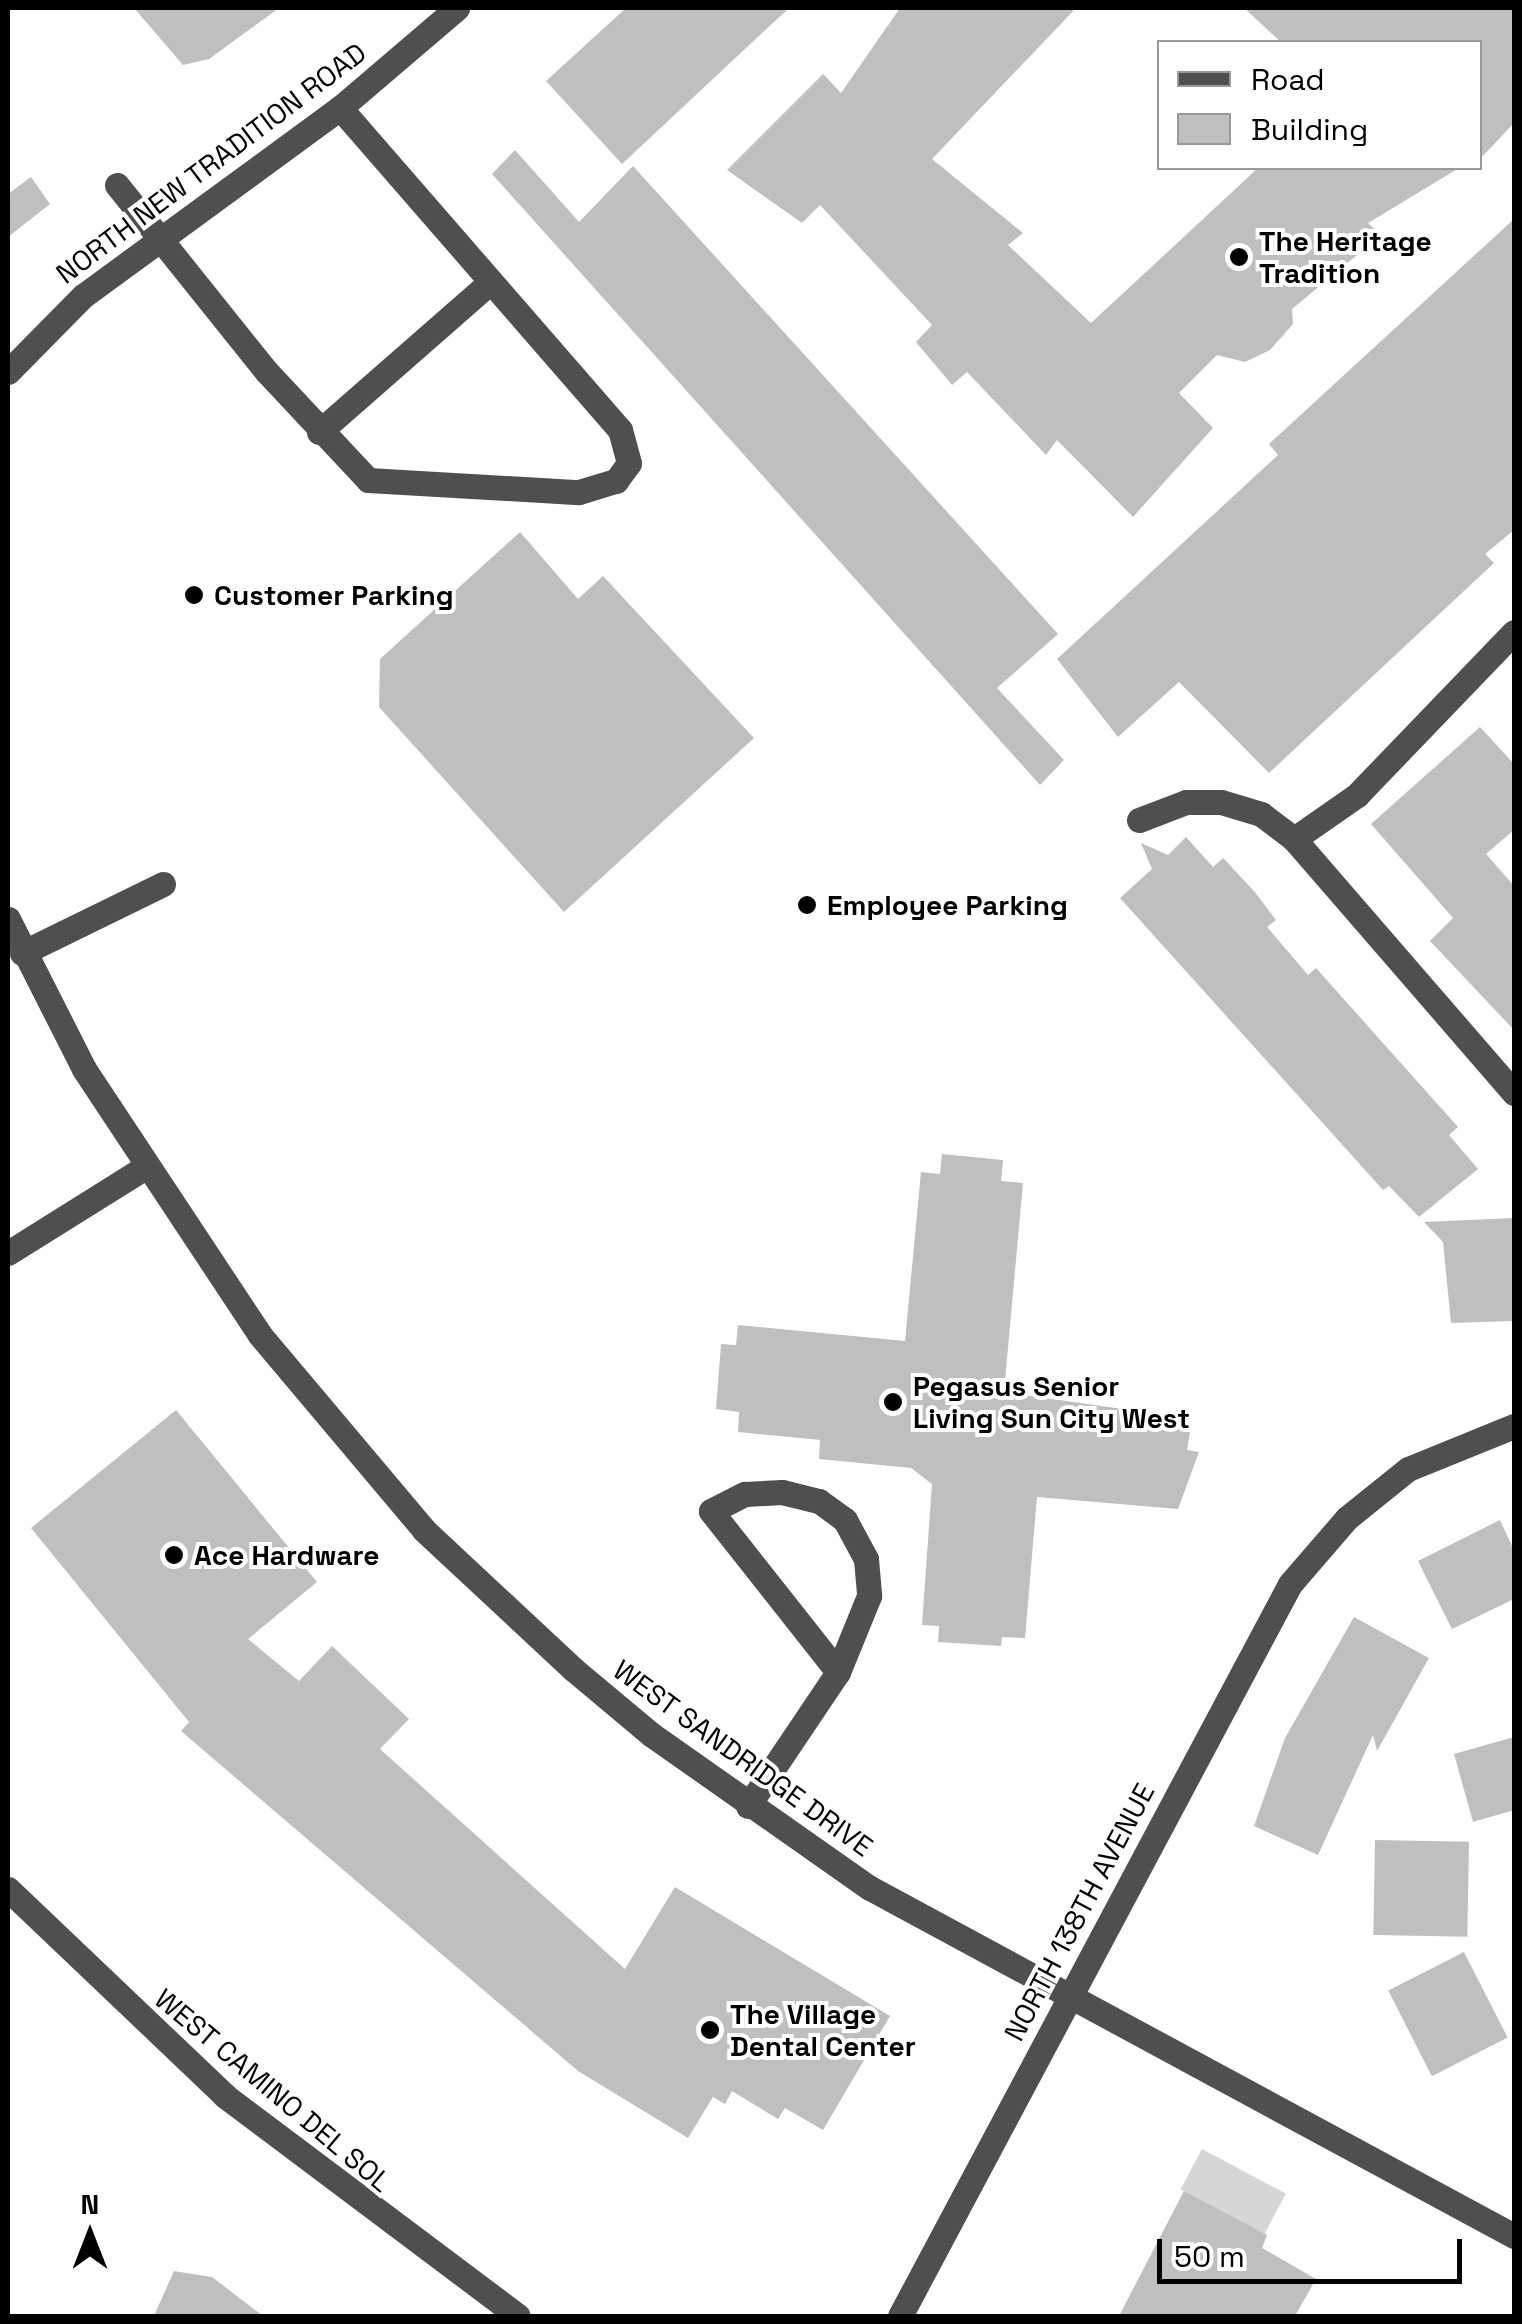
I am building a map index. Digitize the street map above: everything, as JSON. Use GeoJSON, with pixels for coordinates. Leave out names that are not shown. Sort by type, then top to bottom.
{"type":"FeatureCollection","features":[{"type":"Feature","properties":{"kind":"street","name":"NORTH NEW TRADITION ROAD"},"geometry":{"type":"LineString","coordinates":[[8,372],[73,304],[340,108],[456,8]]}},
{"type":"Feature","properties":{"kind":"street"},"geometry":{"type":"LineString","coordinates":[[117,186],[320,432],[368,480],[579,492],[616,481],[629,463],[620,430],[340,108]]}},
{"type":"Feature","properties":{"kind":"street"},"geometry":{"type":"LineString","coordinates":[[320,432],[489,283]]}},
{"type":"Feature","properties":{"kind":"street"},"geometry":{"type":"LineString","coordinates":[[1294,839],[1356,796],[1514,632]]}},
{"type":"Feature","properties":{"kind":"street"},"geometry":{"type":"LineString","coordinates":[[1139,820],[1186,802],[1221,802],[1261,814],[1294,839],[1514,1093]]}},
{"type":"Feature","properties":{"kind":"street"},"geometry":{"type":"LineString","coordinates":[[22,953],[163,884]]}},
{"type":"Feature","properties":{"kind":"street"},"geometry":{"type":"LineString","coordinates":[[8,920],[22,953],[144,1168],[8,1253]]}},
{"type":"Feature","properties":{"kind":"street","name":"WEST SANDRIDGE DRIVE"},"geometry":{"type":"LineString","coordinates":[[144,1168],[302,1391],[424,1530],[573,1668],[748,1806],[870,1888],[1514,2236]]}},
{"type":"Feature","properties":{"kind":"street","name":"NORTH 138TH AVENUE"},"geometry":{"type":"LineString","coordinates":[[900,2316],[1264,1627],[1324,1544],[1408,1469],[1514,1426]]}},
{"type":"Feature","properties":{"kind":"street"},"geometry":{"type":"LineString","coordinates":[[748,1806],[838,1672],[869,1596],[866,1559],[845,1520],[819,1500],[782,1492],[746,1494],[711,1511],[838,1672]]}},
{"type":"Feature","properties":{"kind":"street","name":"WEST CAMINO DEL SOL"},"geometry":{"type":"LineString","coordinates":[[8,1889],[225,2096],[518,2316]]}},
{"type":"Feature","properties":{"kind":"shaded area"},"geometry":{"type":"Polygon","coordinates":[[[1202,2149],[1286,2194],[1264,2234],[1180,2190],[1202,2149]]]}},
{"type":"Feature","properties":{"kind":"building"},"geometry":{"type":"Polygon","coordinates":[[[134,8],[279,8],[209,59],[183,65],[134,8]]]}},
{"type":"Feature","properties":{"kind":"building"},"geometry":{"type":"Polygon","coordinates":[[[626,8],[789,8],[622,164],[546,81],[626,8]]]}},
{"type":"Feature","properties":{"kind":"building","name":"The Heritage Tradition"},"geometry":{"type":"Polygon","coordinates":[[[900,8],[1076,8],[932,159],[1023,233],[1008,245],[1091,323],[1256,170],[1456,170],[1368,223],[1381,235],[1292,309],[1293,324],[1270,350],[1245,362],[1217,355],[1179,393],[1213,428],[1133,517],[1057,440],[1046,455],[967,372],[952,385],[916,342],[932,325],[820,205],[802,223],[727,170],[823,74],[841,93],[900,8]]]}},
{"type":"Feature","properties":{"kind":"building","name":"The Heritage Tradition"},"geometry":{"type":"Polygon","coordinates":[[[1244,8],[1514,8],[1514,123],[1482,157],[1482,40],[1279,40],[1244,8]]]}},
{"type":"Feature","properties":{"kind":"building"},"geometry":{"type":"Polygon","coordinates":[[[515,150],[579,222],[633,166],[1058,634],[997,688],[1064,760],[1040,785],[492,174],[515,150]]]}},
{"type":"Feature","properties":{"kind":"building"},"geometry":{"type":"Polygon","coordinates":[[[31,177],[50,204],[8,237],[8,194],[31,177]]]}},
{"type":"Feature","properties":{"kind":"building"},"geometry":{"type":"Polygon","coordinates":[[[1514,219],[1514,530],[1485,554],[1494,563],[1269,773],[1179,682],[1118,737],[1057,659],[1278,455],[1269,444],[1514,219]]]}},
{"type":"Feature","properties":{"kind":"building"},"geometry":{"type":"Polygon","coordinates":[[[520,532],[578,599],[603,576],[754,738],[564,912],[379,707],[380,659],[520,532]]]}},
{"type":"Feature","properties":{"kind":"building"},"geometry":{"type":"Polygon","coordinates":[[[1480,727],[1514,764],[1514,830],[1486,854],[1514,886],[1514,1030],[1430,941],[1453,918],[1371,824],[1480,727]]]}},
{"type":"Feature","properties":{"kind":"building"},"geometry":{"type":"Polygon","coordinates":[[[1186,837],[1213,867],[1223,858],[1254,891],[1276,920],[1267,927],[1308,975],[1316,968],[1458,1127],[1449,1135],[1478,1169],[1419,1217],[1389,1186],[1383,1190],[1120,898],[1152,869],[1141,843],[1168,855],[1186,837]]]}},
{"type":"Feature","properties":{"kind":"building","name":"Pegasus Senior Living Sun City West"},"geometry":{"type":"Polygon","coordinates":[[[942,1154],[1003,1160],[1001,1181],[1023,1183],[1004,1392],[1192,1419],[1187,1450],[1199,1452],[1178,1509],[1037,1497],[1025,1638],[1002,1637],[1001,1646],[938,1642],[939,1626],[922,1625],[932,1484],[911,1468],[819,1459],[820,1440],[738,1432],[739,1412],[716,1409],[721,1344],[736,1345],[738,1325],[905,1341],[921,1172],[940,1174],[942,1154]]]}},
{"type":"Feature","properties":{"kind":"building"},"geometry":{"type":"Polygon","coordinates":[[[1514,1218],[1514,1321],[1451,1323],[1443,1242],[1424,1222],[1514,1218]]]}},
{"type":"Feature","properties":{"kind":"building"},"geometry":{"type":"Polygon","coordinates":[[[176,1410],[317,1582],[248,1639],[299,1681],[332,1646],[409,1719],[380,1749],[625,1969],[675,1887],[890,2016],[823,2130],[785,2108],[778,2119],[732,2091],[725,2104],[713,2097],[688,2138],[578,2071],[181,1731],[189,1722],[31,1528],[176,1410]]]}},
{"type":"Feature","properties":{"kind":"building"},"geometry":{"type":"Polygon","coordinates":[[[1500,1520],[1514,1550],[1514,1599],[1452,1629],[1418,1561],[1500,1520]]]}},
{"type":"Feature","properties":{"kind":"building"},"geometry":{"type":"Polygon","coordinates":[[[1354,1617],[1429,1658],[1377,1751],[1373,1735],[1318,1855],[1254,1826],[1285,1738],[1354,1617]]]}},
{"type":"Feature","properties":{"kind":"building"},"geometry":{"type":"Polygon","coordinates":[[[1514,1737],[1514,1810],[1473,1822],[1454,1754],[1514,1737]]]}},
{"type":"Feature","properties":{"kind":"building"},"geometry":{"type":"Polygon","coordinates":[[[1375,1840],[1469,1842],[1467,1937],[1373,1935],[1375,1840]]]}},
{"type":"Feature","properties":{"kind":"building"},"geometry":{"type":"Polygon","coordinates":[[[1464,1952],[1508,2038],[1432,2076],[1388,1991],[1464,1952]]]}},
{"type":"Feature","properties":{"kind":"building"},"geometry":{"type":"Polygon","coordinates":[[[1184,2191],[1267,2235],[1262,2248],[1316,2279],[1295,2316],[1119,2316],[1184,2191]]]}},
{"type":"Feature","properties":{"kind":"building"},"geometry":{"type":"Polygon","coordinates":[[[174,2271],[212,2277],[263,2316],[154,2316],[174,2271]]]}},
{"type":"Feature","properties":{"kind":"place","name":"The Heritage Tradition"},"geometry":{"type":"Point","coordinates":[1239,257]}},
{"type":"Feature","properties":{"kind":"place","name":"Customer Parking"},"geometry":{"type":"Point","coordinates":[194,595]}},
{"type":"Feature","properties":{"kind":"place","name":"Employee Parking"},"geometry":{"type":"Point","coordinates":[807,905]}},
{"type":"Feature","properties":{"kind":"place","name":"Pegasus Senior Living Sun City West"},"geometry":{"type":"Point","coordinates":[893,1402]}},
{"type":"Feature","properties":{"kind":"place","name":"Ace Hardware"},"geometry":{"type":"Point","coordinates":[174,1555]}},
{"type":"Feature","properties":{"kind":"place","name":"The Village Dental Center"},"geometry":{"type":"Point","coordinates":[710,2030]}}]}
